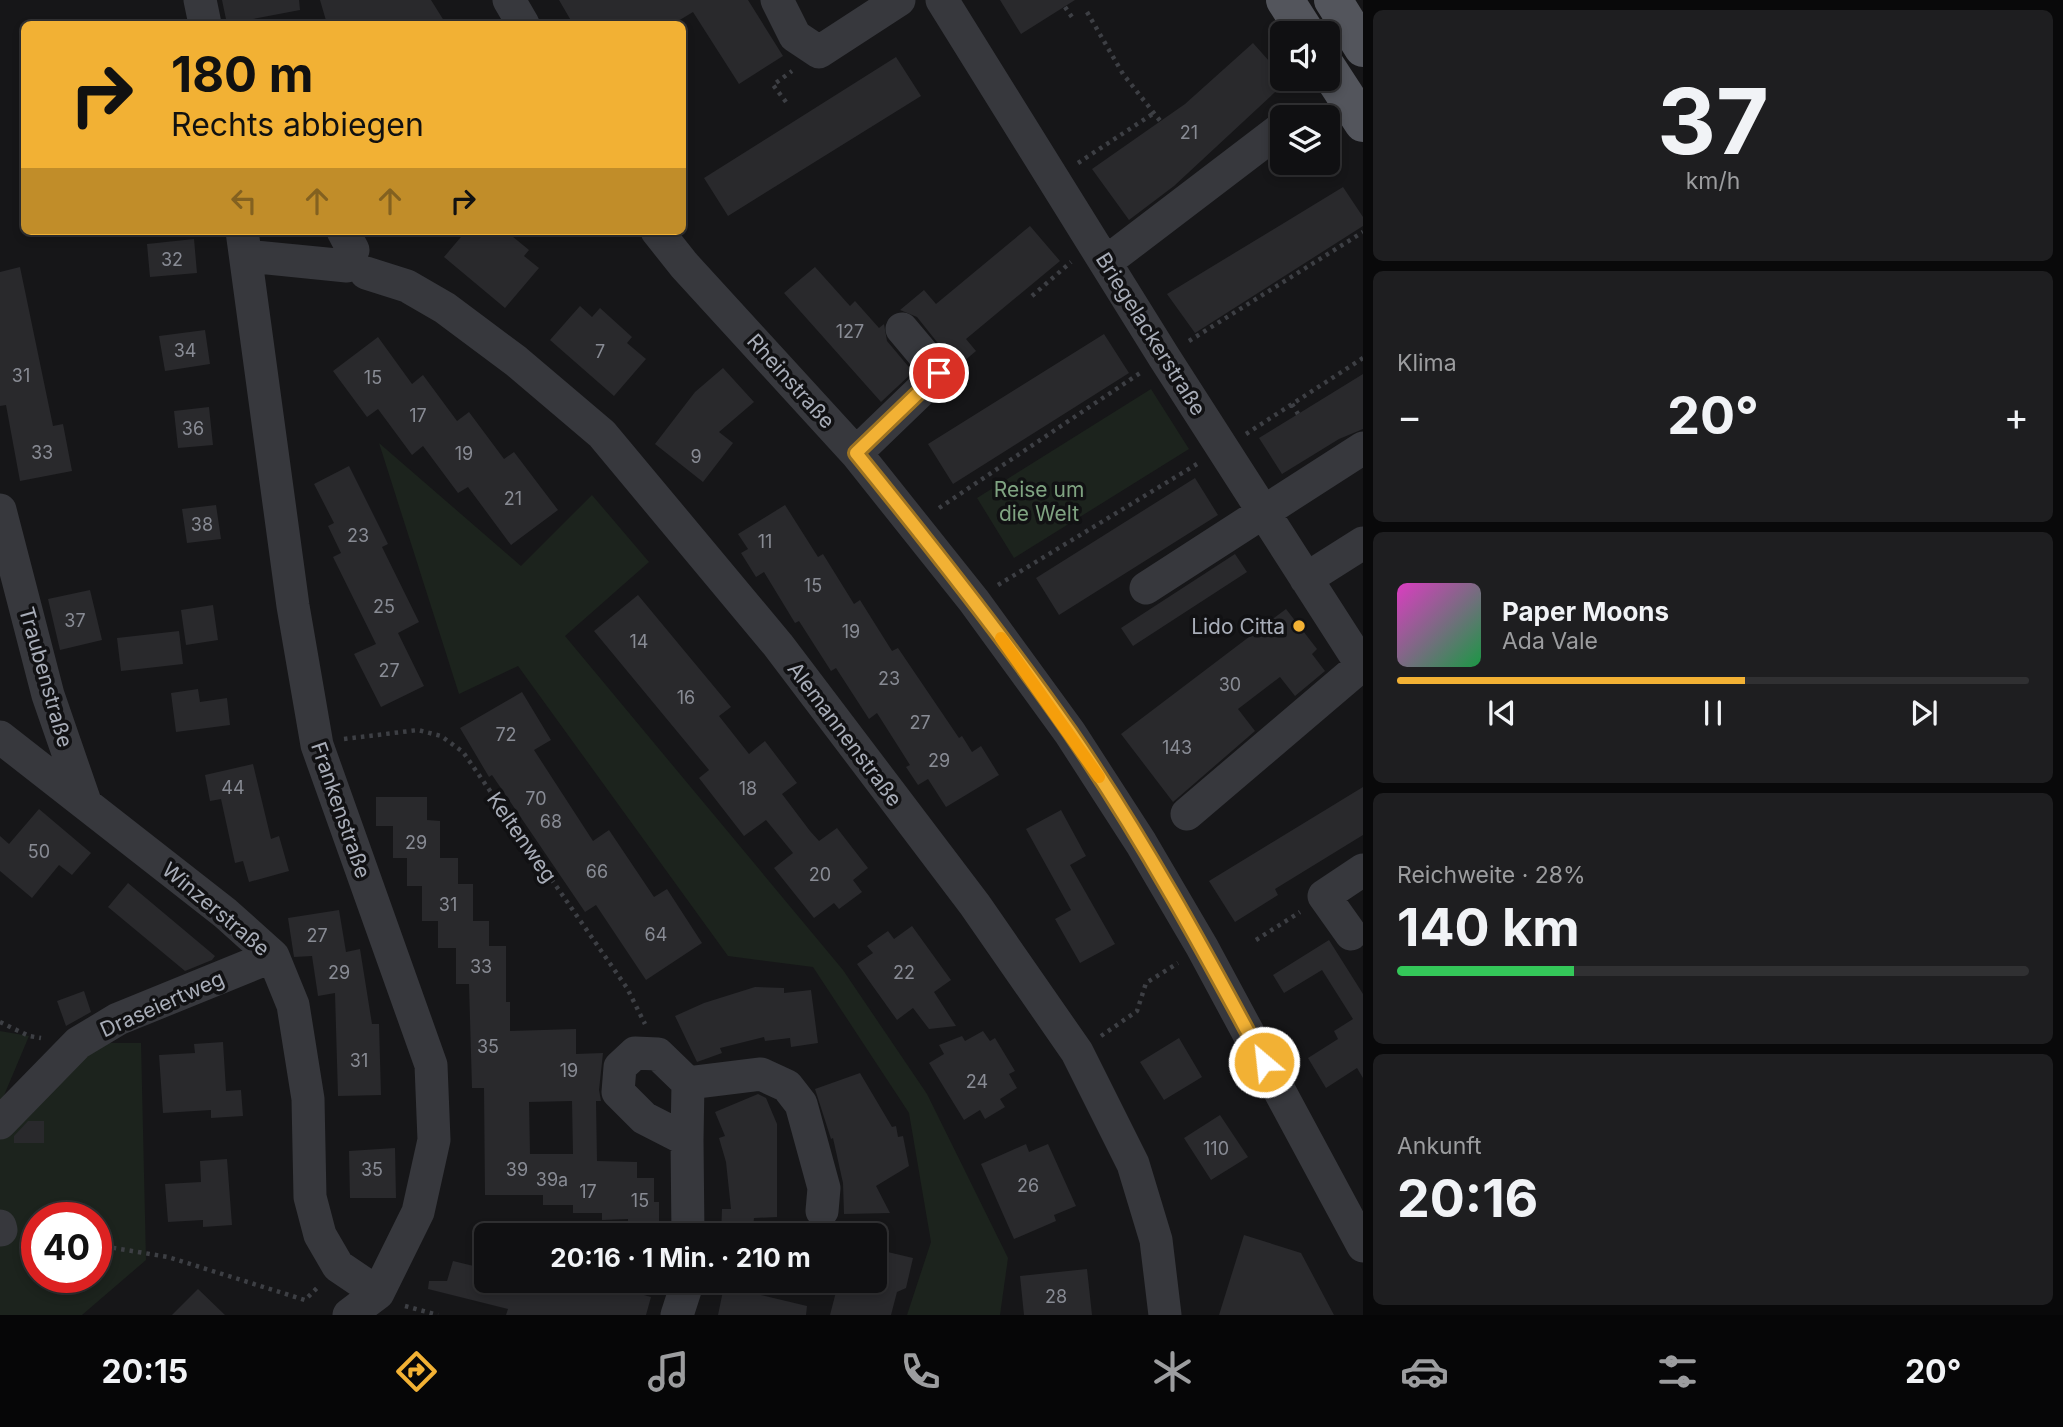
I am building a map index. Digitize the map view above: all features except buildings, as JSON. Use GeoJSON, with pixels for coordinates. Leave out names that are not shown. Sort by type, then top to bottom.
{"type":"FeatureCollection","features":[{"type":"Feature","properties":{"kind":"main road"},"geometry":{"type":"LineString","coordinates":[[1285,0],[1298,21]]}},
{"type":"Feature","properties":{"kind":"main road"},"geometry":{"type":"LineString","coordinates":[[1333,0],[1360,40]]}},
{"type":"Feature","properties":{"kind":"main road"},"geometry":{"type":"LineString","coordinates":[[1340,85],[1361,114]]}},
{"type":"Feature","properties":{"kind":"street"},"geometry":{"type":"LineString","coordinates":[[200,0],[204,21]]}},
{"type":"Feature","properties":{"kind":"street"},"geometry":{"type":"LineString","coordinates":[[509,0],[521,21]]}},
{"type":"Feature","properties":{"kind":"street"},"geometry":{"type":"LineString","coordinates":[[777,0],[795,36],[819,52],[899,0]]}},
{"type":"Feature","properties":{"kind":"street","name":"Briegelackerstraße"},"geometry":{"type":"LineString","coordinates":[[942,0],[1164,357],[1362,666]]}},
{"type":"Feature","properties":{"kind":"street"},"geometry":{"type":"LineString","coordinates":[[1100,252],[1270,136]]}},
{"type":"Feature","properties":{"kind":"street"},"geometry":{"type":"LineString","coordinates":[[345,235],[353,250],[351,268]]}},
{"type":"Feature","properties":{"kind":"street","name":"Rheinstraße"},"geometry":{"type":"LineString","coordinates":[[660,235],[684,265],[856,453],[915,525],[1070,733],[1141,843],[1202,947],[1363,1246]]}},
{"type":"Feature","properties":{"kind":"street","name":"Alemannenstraße"},"geometry":{"type":"LineString","coordinates":[[244,243],[351,268],[407,286],[445,309],[516,361],[602,434],[778,645],[975,905],[1077,1052],[1133,1164],[1156,1240],[1165,1315]]}},
{"type":"Feature","properties":{"kind":"street","name":"Frankenstraße"},"geometry":{"type":"LineString","coordinates":[[244,243],[293,606],[317,745],[431,1065],[434,1140],[418,1212],[378,1293],[349,1315]]}},
{"type":"Feature","properties":{"kind":"street"},"geometry":{"type":"LineString","coordinates":[[856,453],[939,373],[902,329]]}},
{"type":"Feature","properties":{"kind":"street"},"geometry":{"type":"LineString","coordinates":[[1146,588],[1363,448]]}},
{"type":"Feature","properties":{"kind":"street","name":"Traubenstraße"},"geometry":{"type":"LineString","coordinates":[[0,510],[48,695],[85,802]]}},
{"type":"Feature","properties":{"kind":"street"},"geometry":{"type":"LineString","coordinates":[[1306,579],[1363,543]]}},
{"type":"Feature","properties":{"kind":"street"},"geometry":{"type":"LineString","coordinates":[[1187,814],[1362,666]]}},
{"type":"Feature","properties":{"kind":"street","name":"Winzerstraße"},"geometry":{"type":"LineString","coordinates":[[0,737],[225,913],[273,957],[293,1005],[308,1099],[310,1197],[320,1235],[338,1266],[378,1293]]}},
{"type":"Feature","properties":{"kind":"street"},"geometry":{"type":"LineString","coordinates":[[1351,934],[1324,896],[1363,870]]}},
{"type":"Feature","properties":{"kind":"street","name":"Draseiertweg"},"geometry":{"type":"LineString","coordinates":[[0,1123],[78,1044],[118,1019],[273,957]]}},
{"type":"Feature","properties":{"kind":"street"},"geometry":{"type":"LineString","coordinates":[[687,1140],[644,1118],[618,1092],[621,1067],[635,1053],[658,1054],[688,1083],[688,1223]]}},
{"type":"Feature","properties":{"kind":"street"},"geometry":{"type":"LineString","coordinates":[[688,1083],[761,1074],[787,1086],[801,1104],[824,1188],[822,1211]]}},
{"type":"Feature","properties":{"kind":"street"},"geometry":{"type":"LineString","coordinates":[[677,1315],[684,1293]]}},
{"type":"Feature","properties":{"kind":"path"},"geometry":{"type":"LineString","coordinates":[[1065,6],[1074,20]]}},
{"type":"Feature","properties":{"kind":"path"},"geometry":{"type":"LineString","coordinates":[[1087,12],[1123,74],[1161,122]]}},
{"type":"Feature","properties":{"kind":"path"},"geometry":{"type":"LineString","coordinates":[[786,102],[773,85],[819,52]]}},
{"type":"Feature","properties":{"kind":"path"},"geometry":{"type":"LineString","coordinates":[[1055,180],[1154,113]]}},
{"type":"Feature","properties":{"kind":"path"},"geometry":{"type":"LineString","coordinates":[[915,525],[1244,304],[1363,232]]}},
{"type":"Feature","properties":{"kind":"path"},"geometry":{"type":"LineString","coordinates":[[1032,296],[1100,252]]}},
{"type":"Feature","properties":{"kind":"path"},"geometry":{"type":"LineString","coordinates":[[1021,569],[1223,449],[1363,358]]}},
{"type":"Feature","properties":{"kind":"path"},"geometry":{"type":"LineString","coordinates":[[1292,404],[1298,414]]}},
{"type":"Feature","properties":{"kind":"path","name":"Keltenweg"},"geometry":{"type":"LineString","coordinates":[[317,745],[418,730],[441,736],[463,752],[627,988],[658,1054]]}},
{"type":"Feature","properties":{"kind":"path"},"geometry":{"type":"LineString","coordinates":[[1256,940],[1324,896]]}},
{"type":"Feature","properties":{"kind":"path"},"geometry":{"type":"LineString","coordinates":[[1099,1037],[1137,1011],[1146,984],[1202,947]]}},
{"type":"Feature","properties":{"kind":"path"},"geometry":{"type":"LineString","coordinates":[[0,1022],[29,1036],[78,1044]]}},
{"type":"Feature","properties":{"kind":"path"},"geometry":{"type":"LineString","coordinates":[[112,1248],[168,1257],[305,1300]]}},
{"type":"Feature","properties":{"kind":"green space","name":"Reise um die Welt"},"geometry":{"type":"Polygon","coordinates":[[[1151,389],[1189,449],[1014,558],[977,498],[1151,389]]]}},
{"type":"Feature","properties":{"kind":"green space"},"geometry":{"type":"Polygon","coordinates":[[[379,443],[521,566],[592,495],[649,562],[565,636],[843,970],[927,1094],[1008,1258],[1000,1315],[907,1315],[931,1242],[909,1113],[813,967],[728,956],[518,666],[459,694],[379,443]]]}},
{"type":"Feature","properties":{"kind":"green space"},"geometry":{"type":"Polygon","coordinates":[[[0,1031],[29,1036],[0,1105],[0,1031]]]}},
{"type":"Feature","properties":{"kind":"green space"},"geometry":{"type":"Polygon","coordinates":[[[78,1043],[141,1043],[146,1260],[112,1289],[112,1202],[21,1202],[21,1293],[108,1293],[82,1315],[0,1315],[0,1123],[78,1043]]]}},
{"type":"Feature","properties":{"kind":"slow traffic"},"geometry":{"type":"LineString","coordinates":[[1001,638],[1099,777]]}},
{"type":"Feature","properties":{"kind":"place","name":"Lido Citta"},"geometry":{"type":"Point","coordinates":[1299,626]}},
{"type":"Feature","properties":{"kind":"route"},"geometry":{"type":"LineString","coordinates":[[939,373],[856,453],[974,601],[1070,733],[1153,863],[1264,1062]]}}]}
